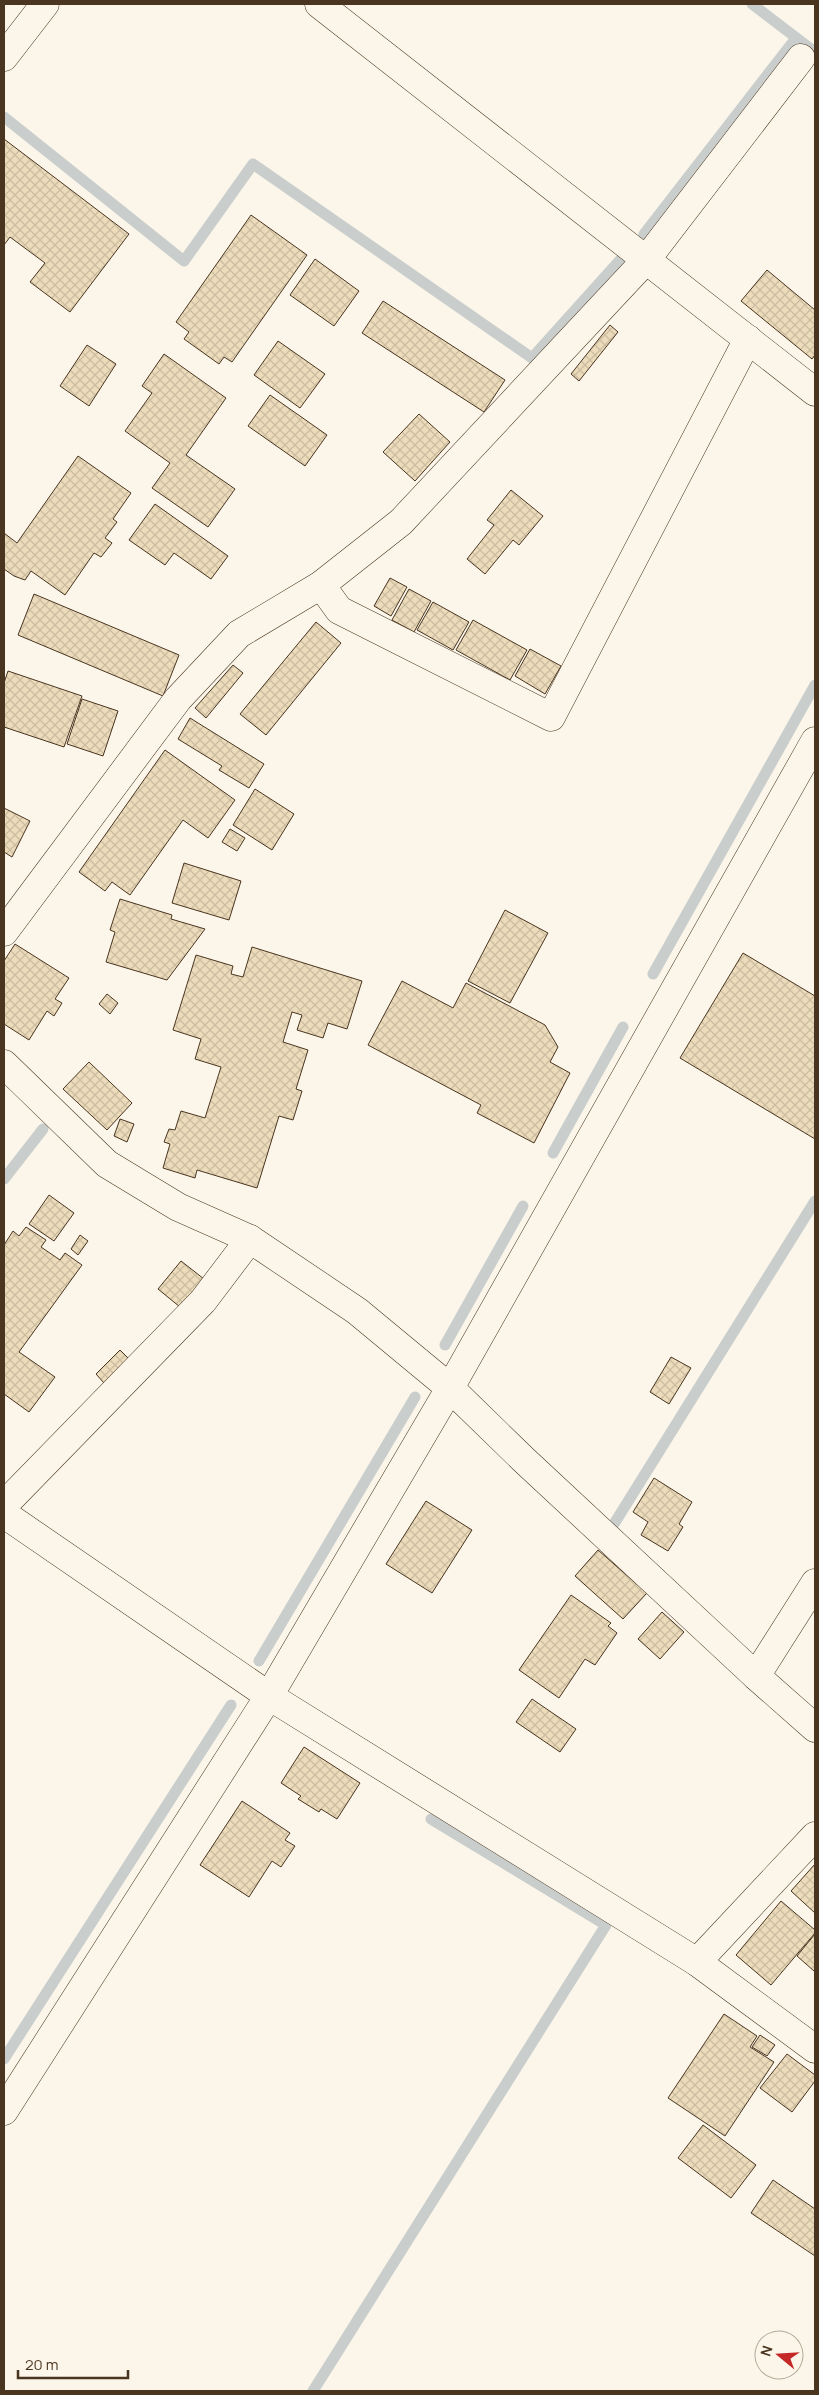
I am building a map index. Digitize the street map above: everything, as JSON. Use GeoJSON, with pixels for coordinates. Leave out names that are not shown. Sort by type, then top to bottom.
{"type":"FeatureCollection","features":[{"type":"Feature","properties":{"kind":"street"},"geometry":{"type":"LineString","coordinates":[[4,57],[45,4]]}},
{"type":"Feature","properties":{"kind":"street"},"geometry":{"type":"LineString","coordinates":[[319,4],[815,392]]}},
{"type":"Feature","properties":{"kind":"street"},"geometry":{"type":"LineString","coordinates":[[4,932],[178,698],[239,634],[321,585],[401,522],[646,260],[801,58]]}},
{"type":"Feature","properties":{"kind":"street"},"geometry":{"type":"LineString","coordinates":[[321,585],[339,610],[551,717],[748,339]]}},
{"type":"Feature","properties":{"kind":"street"},"geometry":{"type":"LineString","coordinates":[[4,2111],[269,1696],[450,1388],[815,741]]}},
{"type":"Feature","properties":{"kind":"street"},"geometry":{"type":"LineString","coordinates":[[4,1064],[107,1164],[178,1207],[250,1239],[356,1310],[450,1388],[524,1460],[756,1676],[815,1728]]}},
{"type":"Feature","properties":{"kind":"street"},"geometry":{"type":"LineString","coordinates":[[4,1505],[203,1301],[250,1239]]}},
{"type":"Feature","properties":{"kind":"street"},"geometry":{"type":"LineString","coordinates":[[4,1514],[269,1696],[697,1962],[815,2049]]}},
{"type":"Feature","properties":{"kind":"street"},"geometry":{"type":"LineString","coordinates":[[756,1676],[815,1583]]}},
{"type":"Feature","properties":{"kind":"street"},"geometry":{"type":"LineString","coordinates":[[697,1962],[815,1836]]}},
{"type":"Feature","properties":{"kind":"building"},"geometry":{"type":"Polygon","coordinates":[[[4,139],[129,234],[70,312],[30,282],[45,263],[10,237],[4,245],[4,139]]]}},
{"type":"Feature","properties":{"kind":"building"},"geometry":{"type":"Polygon","coordinates":[[[251,215],[307,255],[232,362],[224,357],[219,364],[184,339],[189,332],[176,322],[251,215]]]}},
{"type":"Feature","properties":{"kind":"building"},"geometry":{"type":"Polygon","coordinates":[[[315,259],[359,291],[334,326],[290,295],[315,259]]]}},
{"type":"Feature","properties":{"kind":"building"},"geometry":{"type":"Polygon","coordinates":[[[767,270],[815,310],[815,355],[812,359],[741,301],[767,270]]]}},
{"type":"Feature","properties":{"kind":"building"},"geometry":{"type":"Polygon","coordinates":[[[383,301],[505,380],[484,412],[362,333],[383,301]]]}},
{"type":"Feature","properties":{"kind":"building"},"geometry":{"type":"Polygon","coordinates":[[[610,325],[618,332],[579,381],[571,374],[610,325]]]}},
{"type":"Feature","properties":{"kind":"building"},"geometry":{"type":"Polygon","coordinates":[[[278,341],[325,374],[300,408],[254,375],[278,341]]]}},
{"type":"Feature","properties":{"kind":"building"},"geometry":{"type":"Polygon","coordinates":[[[87,345],[116,364],[89,406],[60,386],[87,345]]]}},
{"type":"Feature","properties":{"kind":"building"},"geometry":{"type":"Polygon","coordinates":[[[164,354],[226,398],[186,455],[235,489],[208,527],[152,488],[170,463],[125,431],[152,393],[142,386],[164,354]]]}},
{"type":"Feature","properties":{"kind":"building"},"geometry":{"type":"Polygon","coordinates":[[[270,395],[327,435],[305,466],[248,426],[270,395]]]}},
{"type":"Feature","properties":{"kind":"building"},"geometry":{"type":"Polygon","coordinates":[[[419,414],[450,442],[415,481],[383,452],[419,414]]]}},
{"type":"Feature","properties":{"kind":"building"},"geometry":{"type":"Polygon","coordinates":[[[78,456],[131,493],[113,519],[117,522],[105,538],[112,543],[101,557],[94,553],[65,595],[31,571],[25,580],[14,576],[4,569],[4,533],[17,543],[78,456]]]}},
{"type":"Feature","properties":{"kind":"building"},"geometry":{"type":"Polygon","coordinates":[[[511,490],[543,516],[519,545],[513,540],[485,574],[467,559],[494,525],[487,520],[511,490]]]}},
{"type":"Feature","properties":{"kind":"building"},"geometry":{"type":"Polygon","coordinates":[[[155,504],[228,556],[211,579],[174,553],[165,565],[129,540],[155,504]]]}},
{"type":"Feature","properties":{"kind":"building"},"geometry":{"type":"Polygon","coordinates":[[[390,578],[407,587],[391,616],[374,606],[390,578]]]}},
{"type":"Feature","properties":{"kind":"building"},"geometry":{"type":"Polygon","coordinates":[[[409,589],[431,601],[414,632],[392,620],[409,589]]]}},
{"type":"Feature","properties":{"kind":"building"},"geometry":{"type":"Polygon","coordinates":[[[34,594],[179,655],[163,696],[18,635],[34,594]]]}},
{"type":"Feature","properties":{"kind":"building"},"geometry":{"type":"Polygon","coordinates":[[[433,602],[469,622],[453,650],[417,630],[433,602]]]}},
{"type":"Feature","properties":{"kind":"building"},"geometry":{"type":"Polygon","coordinates":[[[473,620],[527,650],[510,680],[456,650],[473,620]]]}},
{"type":"Feature","properties":{"kind":"building"},"geometry":{"type":"Polygon","coordinates":[[[316,622],[341,643],[266,735],[240,714],[316,622]]]}},
{"type":"Feature","properties":{"kind":"building"},"geometry":{"type":"Polygon","coordinates":[[[530,649],[561,666],[545,694],[515,676],[530,649]]]}},
{"type":"Feature","properties":{"kind":"building"},"geometry":{"type":"Polygon","coordinates":[[[233,665],[243,673],[206,718],[195,708],[233,665]]]}},
{"type":"Feature","properties":{"kind":"building"},"geometry":{"type":"Polygon","coordinates":[[[8,671],[82,696],[64,747],[4,727],[4,683],[8,671]]]}},
{"type":"Feature","properties":{"kind":"building"},"geometry":{"type":"Polygon","coordinates":[[[82,699],[118,711],[103,756],[67,744],[82,699]]]}},
{"type":"Feature","properties":{"kind":"building"},"geometry":{"type":"Polygon","coordinates":[[[190,718],[264,764],[249,788],[219,770],[222,766],[178,739],[190,718]]]}},
{"type":"Feature","properties":{"kind":"building"},"geometry":{"type":"Polygon","coordinates":[[[165,750],[235,800],[208,838],[183,820],[130,895],[112,882],[105,891],[79,872],[165,750]]]}},
{"type":"Feature","properties":{"kind":"building"},"geometry":{"type":"Polygon","coordinates":[[[255,789],[294,814],[272,850],[233,825],[255,789]]]}},
{"type":"Feature","properties":{"kind":"building"},"geometry":{"type":"Polygon","coordinates":[[[4,808],[30,821],[12,857],[4,852],[4,808]]]}},
{"type":"Feature","properties":{"kind":"building"},"geometry":{"type":"Polygon","coordinates":[[[230,829],[245,838],[237,851],[222,842],[230,829]]]}},
{"type":"Feature","properties":{"kind":"building"},"geometry":{"type":"Polygon","coordinates":[[[184,863],[241,881],[229,920],[172,903],[184,863]]]}},
{"type":"Feature","properties":{"kind":"building"},"geometry":{"type":"Polygon","coordinates":[[[120,899],[172,915],[171,919],[205,929],[167,980],[106,962],[115,932],[110,930],[120,899]]]}},
{"type":"Feature","properties":{"kind":"building"},"geometry":{"type":"Polygon","coordinates":[[[505,910],[548,933],[510,1003],[468,981],[505,910]]]}},
{"type":"Feature","properties":{"kind":"building"},"geometry":{"type":"Polygon","coordinates":[[[15,944],[69,978],[55,999],[62,1003],[54,1016],[47,1011],[29,1040],[4,1024],[4,961],[15,944]]]}},
{"type":"Feature","properties":{"kind":"building"},"geometry":{"type":"Polygon","coordinates":[[[252,947],[362,981],[347,1029],[328,1023],[323,1038],[297,1030],[302,1015],[292,1012],[283,1042],[308,1050],[296,1089],[302,1091],[293,1120],[279,1116],[257,1188],[197,1170],[195,1178],[163,1168],[170,1144],[164,1142],[169,1129],[175,1130],[181,1111],[205,1118],[221,1067],[195,1059],[201,1039],[173,1030],[196,955],[233,966],[231,974],[243,977],[252,947]]]}},
{"type":"Feature","properties":{"kind":"building"},"geometry":{"type":"Polygon","coordinates":[[[743,953],[815,996],[815,1139],[680,1058],[743,953]]]}},
{"type":"Feature","properties":{"kind":"building"},"geometry":{"type":"Polygon","coordinates":[[[402,981],[453,1008],[466,983],[545,1025],[558,1047],[550,1062],[570,1073],[534,1143],[477,1113],[481,1105],[368,1045],[402,981]]]}},
{"type":"Feature","properties":{"kind":"building"},"geometry":{"type":"Polygon","coordinates":[[[107,994],[118,1003],[110,1014],[99,1004],[107,994]]]}},
{"type":"Feature","properties":{"kind":"building"},"geometry":{"type":"Polygon","coordinates":[[[89,1062],[132,1103],[107,1130],[63,1089],[89,1062]]]}},
{"type":"Feature","properties":{"kind":"building"},"geometry":{"type":"Polygon","coordinates":[[[120,1119],[134,1124],[127,1142],[114,1136],[120,1119]]]}},
{"type":"Feature","properties":{"kind":"building"},"geometry":{"type":"Polygon","coordinates":[[[49,1195],[74,1213],[54,1241],[29,1224],[49,1195]]]}},
{"type":"Feature","properties":{"kind":"building"},"geometry":{"type":"Polygon","coordinates":[[[26,1227],[46,1240],[41,1247],[60,1260],[65,1253],[82,1265],[19,1352],[55,1377],[29,1412],[4,1394],[4,1245],[13,1231],[19,1236],[26,1227]]]}},
{"type":"Feature","properties":{"kind":"building"},"geometry":{"type":"Polygon","coordinates":[[[80,1235],[88,1241],[78,1255],[71,1249],[80,1235]]]}},
{"type":"Feature","properties":{"kind":"building"},"geometry":{"type":"Polygon","coordinates":[[[181,1261],[204,1279],[180,1307],[158,1289],[181,1261]]]}},
{"type":"Feature","properties":{"kind":"building"},"geometry":{"type":"Polygon","coordinates":[[[120,1350],[129,1359],[104,1383],[96,1374],[120,1350]]]}},
{"type":"Feature","properties":{"kind":"building"},"geometry":{"type":"Polygon","coordinates":[[[671,1357],[691,1368],[669,1404],[650,1392],[671,1357]]]}},
{"type":"Feature","properties":{"kind":"building"},"geometry":{"type":"Polygon","coordinates":[[[654,1478],[692,1502],[679,1524],[683,1527],[668,1551],[641,1535],[648,1522],[633,1512],[654,1478]]]}},
{"type":"Feature","properties":{"kind":"building"},"geometry":{"type":"Polygon","coordinates":[[[426,1501],[472,1530],[432,1593],[386,1564],[426,1501]]]}},
{"type":"Feature","properties":{"kind":"building"},"geometry":{"type":"Polygon","coordinates":[[[598,1550],[647,1593],[623,1619],[575,1576],[598,1550]]]}},
{"type":"Feature","properties":{"kind":"building"},"geometry":{"type":"Polygon","coordinates":[[[571,1595],[611,1623],[608,1626],[617,1633],[595,1665],[585,1659],[559,1698],[519,1670],[571,1595]]]}},
{"type":"Feature","properties":{"kind":"building"},"geometry":{"type":"Polygon","coordinates":[[[662,1612],[684,1632],[660,1659],[638,1639],[662,1612]]]}},
{"type":"Feature","properties":{"kind":"building"},"geometry":{"type":"Polygon","coordinates":[[[532,1699],[576,1729],[560,1752],[516,1722],[532,1699]]]}},
{"type":"Feature","properties":{"kind":"building"},"geometry":{"type":"Polygon","coordinates":[[[304,1747],[360,1783],[337,1819],[321,1809],[319,1812],[298,1799],[301,1796],[281,1783],[304,1747]]]}},
{"type":"Feature","properties":{"kind":"building"},"geometry":{"type":"Polygon","coordinates":[[[242,1801],[290,1833],[285,1840],[295,1846],[281,1867],[272,1861],[249,1897],[200,1865],[242,1801]]]}},
{"type":"Feature","properties":{"kind":"building"},"geometry":{"type":"Polygon","coordinates":[[[815,1864],[815,1913],[791,1891],[815,1864]]]}},
{"type":"Feature","properties":{"kind":"building"},"geometry":{"type":"Polygon","coordinates":[[[781,1901],[815,1930],[815,1933],[771,1985],[736,1955],[781,1901]]]}},
{"type":"Feature","properties":{"kind":"building"},"geometry":{"type":"Polygon","coordinates":[[[815,1934],[815,1969],[814,1971],[797,1956],[815,1934]]]}},
{"type":"Feature","properties":{"kind":"building"},"geometry":{"type":"Polygon","coordinates":[[[724,2014],[757,2036],[750,2047],[774,2062],[725,2136],[668,2098],[724,2014]]]}},
{"type":"Feature","properties":{"kind":"building"},"geometry":{"type":"Polygon","coordinates":[[[760,2035],[775,2045],[767,2056],[752,2047],[760,2035]]]}},
{"type":"Feature","properties":{"kind":"building"},"geometry":{"type":"Polygon","coordinates":[[[787,2054],[815,2075],[815,2081],[792,2112],[760,2088],[787,2054]]]}},
{"type":"Feature","properties":{"kind":"building"},"geometry":{"type":"Polygon","coordinates":[[[703,2125],[756,2165],[731,2198],[678,2158],[703,2125]]]}},
{"type":"Feature","properties":{"kind":"building"},"geometry":{"type":"Polygon","coordinates":[[[773,2180],[815,2209],[815,2256],[751,2213],[773,2180]]]}},
{"type":"Feature","properties":{"kind":"waterway"},"geometry":{"type":"LineString","coordinates":[[752,4],[815,52]]}},
{"type":"Feature","properties":{"kind":"waterway"},"geometry":{"type":"LineString","coordinates":[[644,234],[796,38]]}},
{"type":"Feature","properties":{"kind":"waterway"},"geometry":{"type":"LineString","coordinates":[[4,117],[184,261],[253,164],[532,358],[621,259]]}},
{"type":"Feature","properties":{"kind":"waterway"},"geometry":{"type":"LineString","coordinates":[[653,974],[815,685]]}},
{"type":"Feature","properties":{"kind":"waterway"},"geometry":{"type":"LineString","coordinates":[[553,1153],[623,1027]]}},
{"type":"Feature","properties":{"kind":"waterway"},"geometry":{"type":"LineString","coordinates":[[4,1179],[43,1129]]}},
{"type":"Feature","properties":{"kind":"waterway"},"geometry":{"type":"LineString","coordinates":[[614,1524],[815,1201]]}},
{"type":"Feature","properties":{"kind":"waterway"},"geometry":{"type":"LineString","coordinates":[[445,1345],[523,1206]]}},
{"type":"Feature","properties":{"kind":"waterway"},"geometry":{"type":"LineString","coordinates":[[259,1661],[415,1397]]}},
{"type":"Feature","properties":{"kind":"waterway"},"geometry":{"type":"LineString","coordinates":[[4,2059],[231,1705]]}},
{"type":"Feature","properties":{"kind":"waterway"},"geometry":{"type":"LineString","coordinates":[[313,2391],[606,1925],[431,1819]]}}]}
